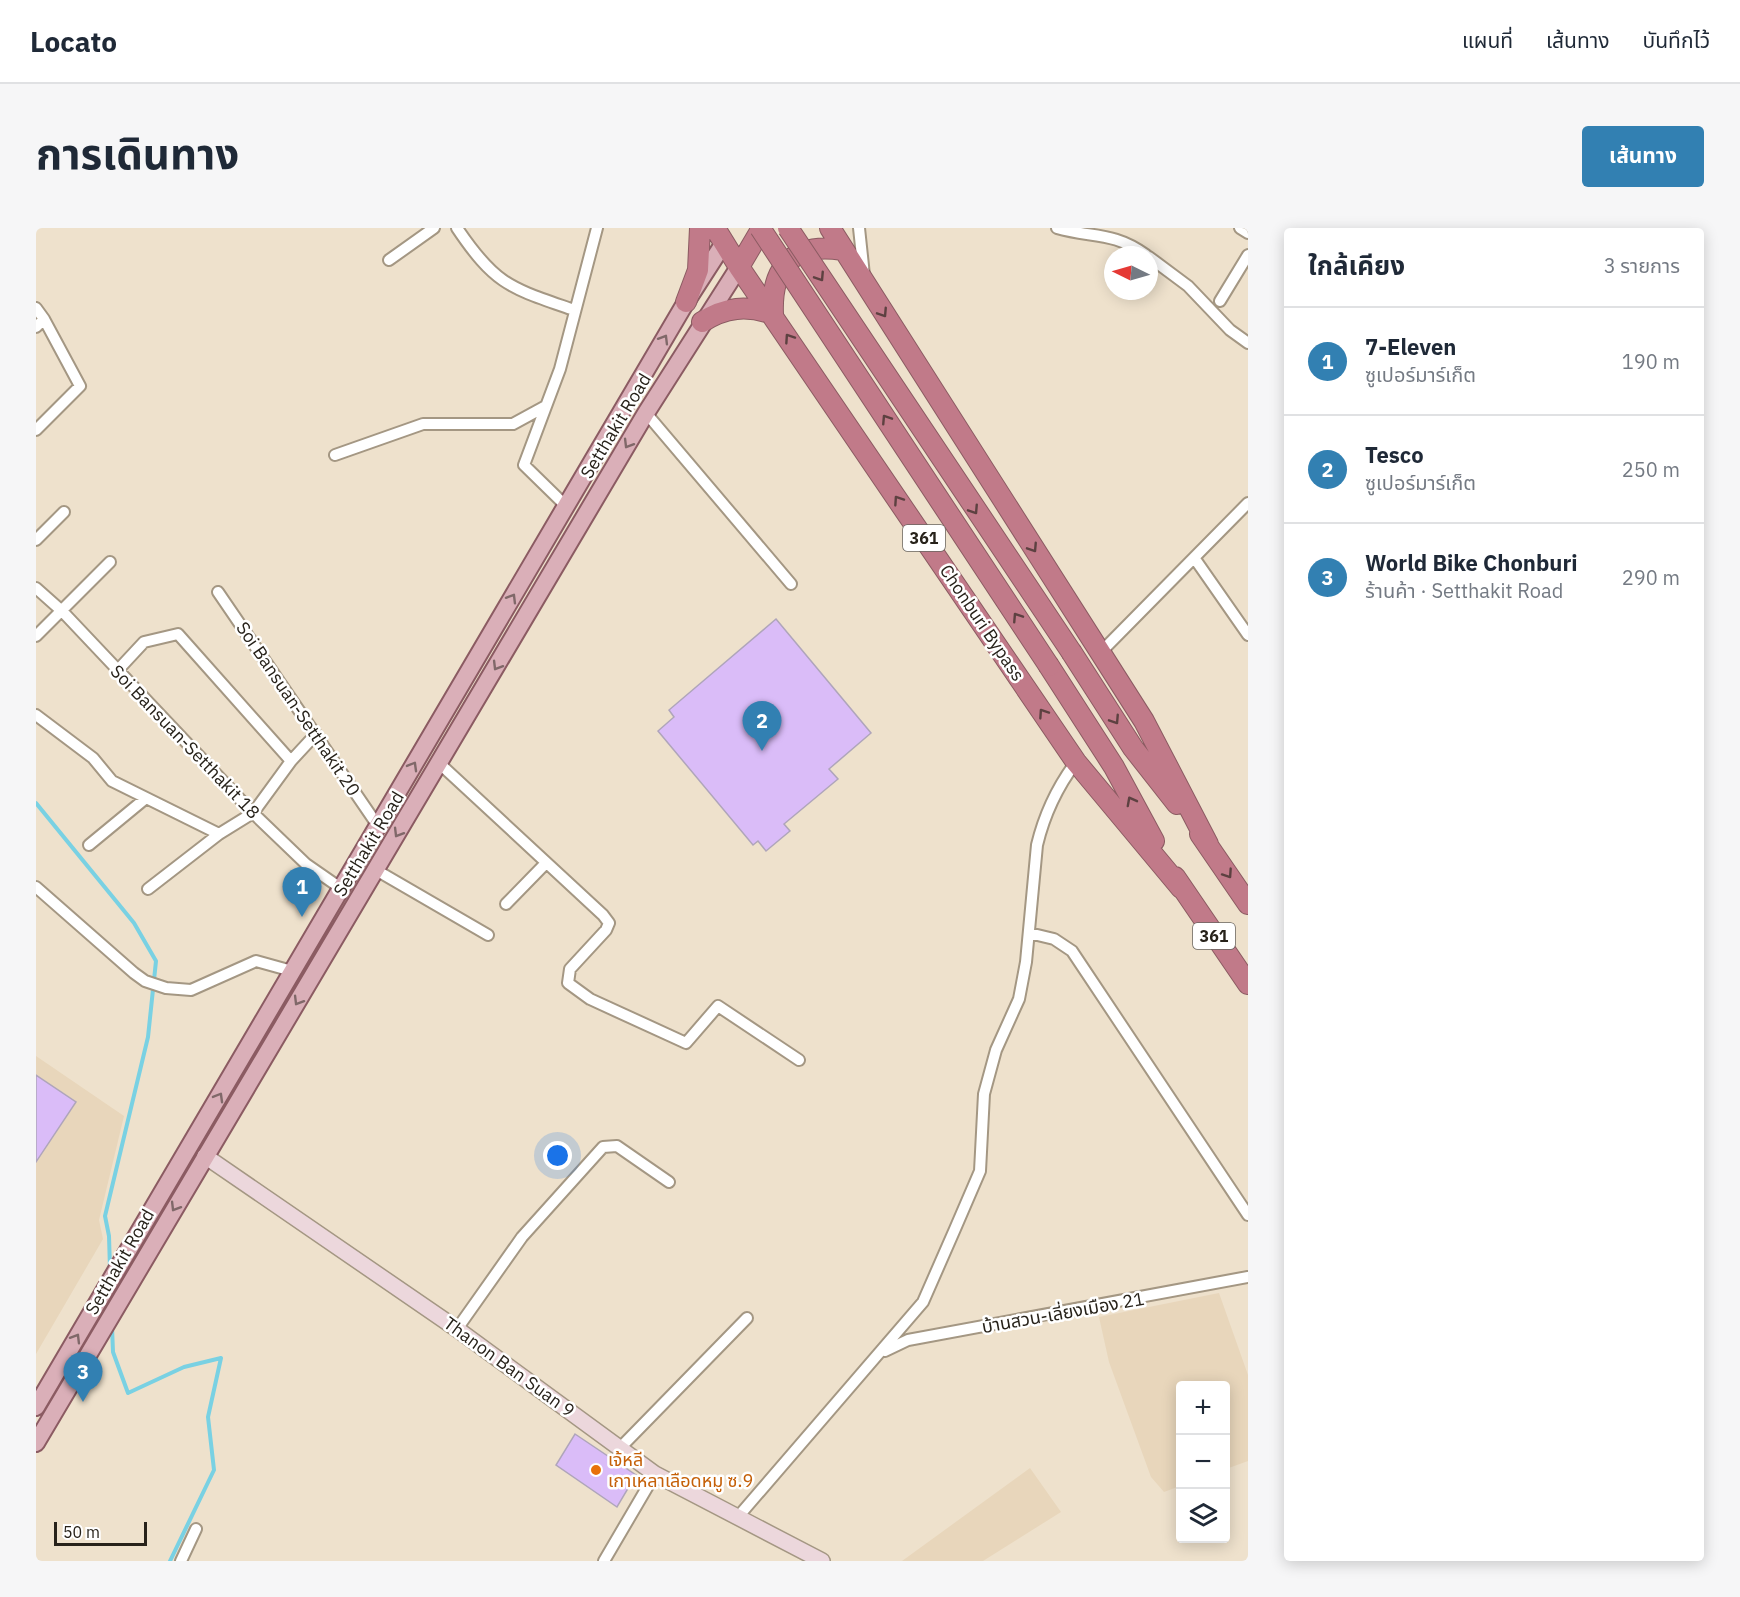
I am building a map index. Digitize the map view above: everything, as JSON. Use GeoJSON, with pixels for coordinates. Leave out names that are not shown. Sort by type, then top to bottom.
{"type":"FeatureCollection","features":[{"type":"Feature","properties":{"kind":"highway"},"geometry":{"type":"LineString","coordinates":[[686,302],[698,270],[700,228]]}},
{"type":"Feature","properties":{"kind":"highway"},"geometry":{"type":"LineString","coordinates":[[739,267],[761,228]]}},
{"type":"Feature","properties":{"kind":"highway","name":"Chonburi Bypass"},"geometry":{"type":"LineString","coordinates":[[761,228],[1114,767],[1181,888]]}},
{"type":"Feature","properties":{"kind":"highway","name":"361"},"geometry":{"type":"LineString","coordinates":[[788,228],[1133,748],[1208,844],[1248,904]]}},
{"type":"Feature","properties":{"kind":"highway","name":"361"},"geometry":{"type":"LineString","coordinates":[[830,228],[865,287],[1144,722],[1208,844]]}},
{"type":"Feature","properties":{"kind":"highway"},"geometry":{"type":"LineString","coordinates":[[702,322],[718,313],[736,308],[749,308],[773,314],[775,281],[783,266],[795,255],[810,249],[842,250],[835,228]]}},
{"type":"Feature","properties":{"kind":"highway","name":"Chonburi Bypass"},"geometry":{"type":"LineString","coordinates":[[724,233],[739,267],[1076,762],[1181,888],[1248,984]]}},
{"type":"Feature","properties":{"kind":"main road","name":"Setthakit Road"},"geometry":{"type":"LineString","coordinates":[[36,1407],[686,302],[724,233]]}},
{"type":"Feature","properties":{"kind":"main road","name":"Setthakit Road"},"geometry":{"type":"LineString","coordinates":[[36,1443],[646,413],[739,267]]}},
{"type":"Feature","properties":{"kind":"main road"},"geometry":{"type":"LineString","coordinates":[[495,626],[514,637]]}},
{"type":"Feature","properties":{"kind":"main road"},"geometry":{"type":"LineString","coordinates":[[190,1148],[205,1156]]}},
{"type":"Feature","properties":{"kind":"street"},"geometry":{"type":"LineString","coordinates":[[389,260],[434,228]]}},
{"type":"Feature","properties":{"kind":"street"},"geometry":{"type":"LineString","coordinates":[[458,228],[477,257],[495,277],[516,289],[574,310]]}},
{"type":"Feature","properties":{"kind":"street"},"geometry":{"type":"LineString","coordinates":[[566,506],[524,465],[560,369],[597,228]]}},
{"type":"Feature","properties":{"kind":"street"},"geometry":{"type":"LineString","coordinates":[[860,228],[865,287]]}},
{"type":"Feature","properties":{"kind":"street"},"geometry":{"type":"LineString","coordinates":[[1056,228],[1115,238],[1133,246]]}},
{"type":"Feature","properties":{"kind":"street"},"geometry":{"type":"LineString","coordinates":[[1240,228],[1248,233]]}},
{"type":"Feature","properties":{"kind":"street"},"geometry":{"type":"LineString","coordinates":[[1220,301],[1248,255]]}},
{"type":"Feature","properties":{"kind":"street"},"geometry":{"type":"LineString","coordinates":[[1158,264],[1188,286],[1230,330],[1248,343]]}},
{"type":"Feature","properties":{"kind":"street"},"geometry":{"type":"LineString","coordinates":[[36,308],[40,323],[81,386],[36,430]]}},
{"type":"Feature","properties":{"kind":"street"},"geometry":{"type":"LineString","coordinates":[[335,455],[423,424],[513,424],[546,406]]}},
{"type":"Feature","properties":{"kind":"street"},"geometry":{"type":"LineString","coordinates":[[646,413],[791,584]]}},
{"type":"Feature","properties":{"kind":"street"},"geometry":{"type":"LineString","coordinates":[[1100,653],[1248,503]]}},
{"type":"Feature","properties":{"kind":"street"},"geometry":{"type":"LineString","coordinates":[[36,540],[64,512]]}},
{"type":"Feature","properties":{"kind":"street"},"geometry":{"type":"LineString","coordinates":[[1195,559],[1248,635]]}},
{"type":"Feature","properties":{"kind":"street"},"geometry":{"type":"LineString","coordinates":[[36,636],[63,612],[110,562]]}},
{"type":"Feature","properties":{"kind":"street","name":"Soi Bansuan-Setthakit 18"},"geometry":{"type":"LineString","coordinates":[[36,588],[63,612],[253,813],[306,864],[342,889]]}},
{"type":"Feature","properties":{"kind":"street","name":"Soi Bansuan-Setthakit 20"},"geometry":{"type":"LineString","coordinates":[[218,592],[378,826]]}},
{"type":"Feature","properties":{"kind":"street"},"geometry":{"type":"LineString","coordinates":[[117,671],[144,642],[178,634],[291,761]]}},
{"type":"Feature","properties":{"kind":"street"},"geometry":{"type":"LineString","coordinates":[[36,715],[93,758],[112,781],[219,834]]}},
{"type":"Feature","properties":{"kind":"street"},"geometry":{"type":"LineString","coordinates":[[148,889],[219,834],[253,813],[291,761],[316,734]]}},
{"type":"Feature","properties":{"kind":"street"},"geometry":{"type":"LineString","coordinates":[[737,1518],[923,1302],[980,1171],[984,1094],[996,1050],[1019,999],[1029,933],[1034,863],[1041,831],[1065,777],[1076,762]]}},
{"type":"Feature","properties":{"kind":"street"},"geometry":{"type":"LineString","coordinates":[[439,763],[609,923],[606,930],[570,969],[568,983],[590,999],[686,1043],[718,1006],[799,1060]]}},
{"type":"Feature","properties":{"kind":"street"},"geometry":{"type":"LineString","coordinates":[[89,845],[146,798]]}},
{"type":"Feature","properties":{"kind":"street"},"geometry":{"type":"LineString","coordinates":[[506,904],[546,863]]}},
{"type":"Feature","properties":{"kind":"street"},"geometry":{"type":"LineString","coordinates":[[376,870],[488,935]]}},
{"type":"Feature","properties":{"kind":"street"},"geometry":{"type":"LineString","coordinates":[[36,886],[145,981],[166,988],[191,990],[256,961],[292,971]]}},
{"type":"Feature","properties":{"kind":"street"},"geometry":{"type":"LineString","coordinates":[[1029,933],[1054,939],[1072,951],[1248,1215]]}},
{"type":"Feature","properties":{"kind":"street"},"geometry":{"type":"LineString","coordinates":[[458,1329],[522,1237],[603,1147],[617,1146],[669,1182]]}},
{"type":"Feature","properties":{"kind":"street","name":"Thanon Ban Suan 9"},"geometry":{"type":"LineString","coordinates":[[205,1156],[458,1329],[655,1474],[822,1561]]}},
{"type":"Feature","properties":{"kind":"street","name":"บ้านสวน-เลี่ยงเมือง 21"},"geometry":{"type":"LineString","coordinates":[[880,1354],[908,1341],[1248,1277]]}},
{"type":"Feature","properties":{"kind":"street"},"geometry":{"type":"LineString","coordinates":[[621,1447],[747,1318]]}},
{"type":"Feature","properties":{"kind":"street"},"geometry":{"type":"LineString","coordinates":[[604,1561],[655,1474]]}},
{"type":"Feature","properties":{"kind":"street"},"geometry":{"type":"LineString","coordinates":[[181,1561],[196,1529]]}},
{"type":"Feature","properties":{"kind":"shaded area"},"geometry":{"type":"Polygon","coordinates":[[[36,1056],[124,1116],[99,1220],[103,1239],[36,1354],[36,1056]]]}},
{"type":"Feature","properties":{"kind":"shaded area"},"geometry":{"type":"Polygon","coordinates":[[[1219,1293],[1248,1375],[1248,1461],[1230,1468],[1230,1381],[1176,1381],[1176,1488],[1164,1492],[1151,1477],[1109,1362],[1099,1317],[1219,1293]]]}},
{"type":"Feature","properties":{"kind":"shaded area"},"geometry":{"type":"Polygon","coordinates":[[[1030,1468],[1061,1512],[983,1561],[902,1561],[1030,1468]]]}},
{"type":"Feature","properties":{"kind":"building"},"geometry":{"type":"Polygon","coordinates":[[[776,619],[871,733],[829,769],[838,779],[784,824],[790,831],[766,851],[758,841],[753,845],[658,731],[674,717],[669,710],[776,619]]]}},
{"type":"Feature","properties":{"kind":"building"},"geometry":{"type":"Polygon","coordinates":[[[36,1075],[76,1102],[36,1162],[36,1075]]]}},
{"type":"Feature","properties":{"kind":"building","name":"เจ้หลี เกาเหลาเลือดหมู ซ.9"},"geometry":{"type":"Polygon","coordinates":[[[575,1434],[636,1475],[617,1507],[556,1465],[575,1434]]]}},
{"type":"Feature","properties":{"kind":"waterway"},"geometry":{"type":"LineString","coordinates":[[36,803],[134,923],[156,961],[148,1037],[105,1216],[109,1236],[110,1269]]}},
{"type":"Feature","properties":{"kind":"waterway"},"geometry":{"type":"LineString","coordinates":[[112,1327],[113,1352],[128,1393],[184,1367],[221,1358],[208,1417],[214,1470],[170,1561]]}},
{"type":"Feature","properties":{"kind":"place","name":"Tesco"},"geometry":{"type":"Point","coordinates":[762,751]}},
{"type":"Feature","properties":{"kind":"place","name":"7-Eleven"},"geometry":{"type":"Point","coordinates":[302,917]}},
{"type":"Feature","properties":{"kind":"place","name":"World Bike Chonburi"},"geometry":{"type":"Point","coordinates":[83,1402]}},
{"type":"Feature","properties":{"kind":"place","name":"เจ้หลี เกาเหลาเลือดหมู ซ.9"},"geometry":{"type":"Point","coordinates":[596,1470]}}]}
